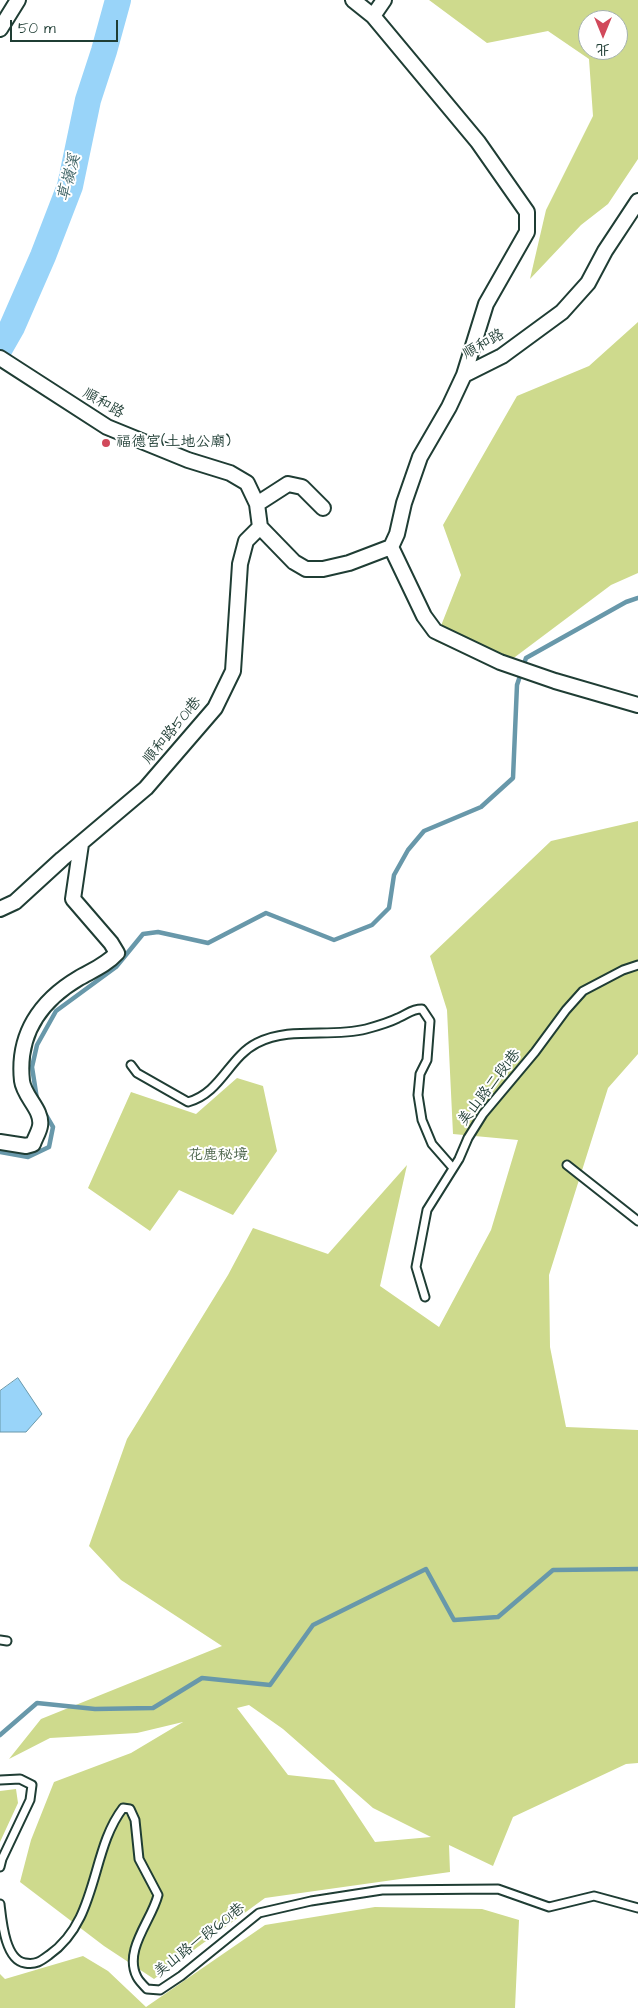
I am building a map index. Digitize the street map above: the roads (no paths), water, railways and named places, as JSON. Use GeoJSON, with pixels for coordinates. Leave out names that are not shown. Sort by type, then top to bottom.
{"type":"FeatureCollection","features":[{"type":"Feature","properties":{"kind":"street"},"geometry":{"type":"LineString","coordinates":[[0,29],[18,0]]}},
{"type":"Feature","properties":{"kind":"street"},"geometry":{"type":"LineString","coordinates":[[353,0],[373,16],[478,142],[526,212],[527,232],[486,304],[464,375]]}},
{"type":"Feature","properties":{"kind":"street"},"geometry":{"type":"LineString","coordinates":[[373,16],[384,0]]}},
{"type":"Feature","properties":{"kind":"street","name":"順和路"},"geometry":{"type":"LineString","coordinates":[[391,548],[420,457],[464,375],[502,356],[562,312],[588,283],[605,250],[638,201]]}},
{"type":"Feature","properties":{"kind":"street","name":"順和路"},"geometry":{"type":"LineString","coordinates":[[0,358],[106,427],[188,460],[230,473],[247,483],[257,504],[260,526]]}},
{"type":"Feature","properties":{"kind":"street"},"geometry":{"type":"LineString","coordinates":[[257,504],[288,484],[302,487],[323,508]]}},
{"type":"Feature","properties":{"kind":"street"},"geometry":{"type":"LineString","coordinates":[[260,526],[294,562],[306,569],[323,569],[340,565],[391,548],[424,616],[435,631],[500,662],[638,705]]}},
{"type":"Feature","properties":{"kind":"street","name":"順和路501巷"},"geometry":{"type":"LineString","coordinates":[[0,909],[15,902],[146,788],[215,708],[233,671],[240,564],[246,541],[260,526]]}},
{"type":"Feature","properties":{"kind":"street"},"geometry":{"type":"LineString","coordinates":[[0,1142],[26,1146],[33,1144],[40,1124],[37,1110],[23,1089],[21,1068],[26,1036],[44,1005],[78,979],[108,963],[116,953],[111,943],[73,899],[81,844]]}},
{"type":"Feature","properties":{"kind":"lane","name":"美山路二段1巷"},"geometry":{"type":"LineString","coordinates":[[425,1297],[416,1267],[427,1210],[483,1114],[566,1010],[584,991],[623,970],[638,965]]}},
{"type":"Feature","properties":{"kind":"lane"},"geometry":{"type":"LineString","coordinates":[[131,1065],[137,1073],[188,1102],[195,1100],[220,1081],[242,1055],[256,1043],[288,1034],[363,1030],[385,1024],[403,1016],[413,1008],[422,1008],[430,1021],[430,1038],[427,1060],[420,1074],[418,1095],[422,1120],[432,1144],[453,1168]]}},
{"type":"Feature","properties":{"kind":"lane"},"geometry":{"type":"LineString","coordinates":[[567,1166],[638,1221]]}},
{"type":"Feature","properties":{"kind":"lane"},"geometry":{"type":"LineString","coordinates":[[0,1780],[20,1779],[32,1785],[30,1800],[0,1867]]}},
{"type":"Feature","properties":{"kind":"lane","name":"美山路一段601巷"},"geometry":{"type":"LineString","coordinates":[[0,1904],[9,1951],[23,1963],[37,1964],[58,1949],[79,1922],[109,1832],[116,1816],[123,1808],[130,1810],[136,1820],[139,1860],[158,1895],[155,1908],[138,1937],[134,1955],[137,1977],[147,1989],[160,1990],[181,1976],[259,1913],[311,1901],[382,1890],[498,1890],[549,1907],[594,1896],[638,1908]]}},
{"type":"Feature","properties":{"kind":"water"},"geometry":{"type":"Polygon","coordinates":[[[18,1378],[42,1414],[26,1432],[0,1432],[0,1391],[18,1378]]]}},
{"type":"Feature","properties":{"kind":"waterway","name":"草嶺溪"},"geometry":{"type":"LineString","coordinates":[[0,348],[12,327],[43,256],[70,186],[88,100],[118,0]]}},
{"type":"Feature","properties":{"kind":"waterway"},"geometry":{"type":"LineString","coordinates":[[37,1099],[32,1067],[37,1045],[56,1011],[116,967],[143,934],[158,932],[208,943],[266,913],[334,940],[372,925],[389,908],[394,875],[408,850],[424,831],[481,807],[513,778],[517,685],[526,658],[626,602],[638,598]]}},
{"type":"Feature","properties":{"kind":"waterway"},"geometry":{"type":"LineString","coordinates":[[0,1152],[28,1157],[49,1147],[53,1127],[43,1110]]}},
{"type":"Feature","properties":{"kind":"waterway"},"geometry":{"type":"LineString","coordinates":[[0,1735],[37,1703],[95,1709],[153,1708],[202,1678],[270,1685],[313,1625],[426,1569],[454,1620],[498,1617],[553,1570],[638,1569]]}},
{"type":"Feature","properties":{"kind":"place","name":"福德宮(土地公廟)"},"geometry":{"type":"Point","coordinates":[106,443]}},
{"type":"Feature","properties":{"kind":"park label","name":"花鹿秘境"},"geometry":{"type":"Point","coordinates":[218,1156]}}]}
